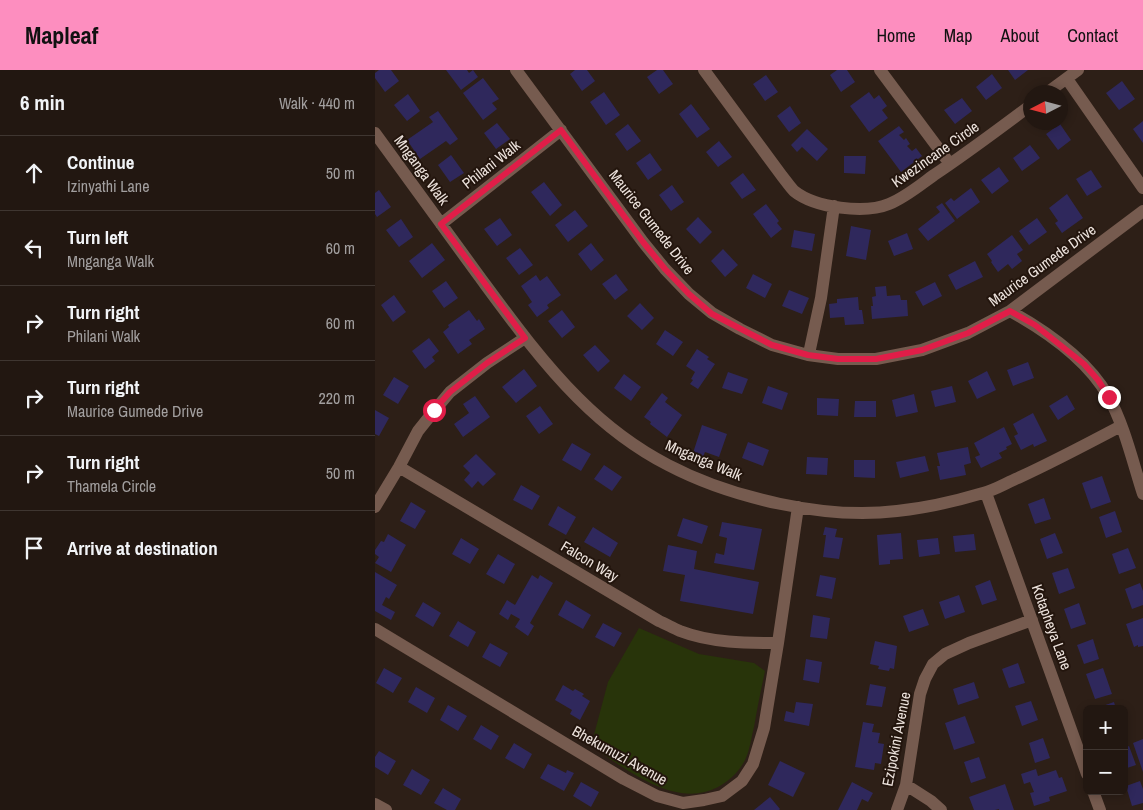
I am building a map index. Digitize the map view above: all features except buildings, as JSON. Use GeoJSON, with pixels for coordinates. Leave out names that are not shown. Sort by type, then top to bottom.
{"type":"FeatureCollection","features":[{"type":"Feature","properties":{"kind":"street","name":"Maurice Gumede Drive"},"geometry":{"type":"LineString","coordinates":[[517,70],[643,242],[689,294],[712,314],[740,329],[772,345],[808,355],[838,359],[876,359],[922,350],[968,333],[1010,311],[1143,211]]}},
{"type":"Feature","properties":{"kind":"street","name":"Kwezincane Circle"},"geometry":{"type":"LineString","coordinates":[[704,70],[794,190],[808,199],[840,208],[873,209],[903,197],[1023,111]]}},
{"type":"Feature","properties":{"kind":"street"},"geometry":{"type":"LineString","coordinates":[[880,70],[950,164]]}},
{"type":"Feature","properties":{"kind":"street"},"geometry":{"type":"LineString","coordinates":[[1058,85],[1078,70]]}},
{"type":"Feature","properties":{"kind":"street"},"geometry":{"type":"LineString","coordinates":[[1067,79],[1143,188]]}},
{"type":"Feature","properties":{"kind":"street","name":"Philani Walk"},"geometry":{"type":"LineString","coordinates":[[441,224],[561,130]]}},
{"type":"Feature","properties":{"kind":"street","name":"Mnganga Walk"},"geometry":{"type":"LineString","coordinates":[[375,133],[525,338],[578,398],[606,424],[635,445],[667,464],[712,484],[755,498],[798,507],[833,511],[896,511],[932,505],[986,492],[1051,463],[1121,426]]}},
{"type":"Feature","properties":{"kind":"street"},"geometry":{"type":"LineString","coordinates":[[808,355],[821,298],[834,206]]}},
{"type":"Feature","properties":{"kind":"street"},"geometry":{"type":"LineString","coordinates":[[1010,311],[1035,325],[1084,364],[1098,380],[1109,397],[1121,426],[1143,492]]}},
{"type":"Feature","properties":{"kind":"street"},"geometry":{"type":"LineString","coordinates":[[375,507],[418,431],[434,410],[450,392],[487,363],[525,338]]}},
{"type":"Feature","properties":{"kind":"street","name":"Falcon Way"},"geometry":{"type":"LineString","coordinates":[[399,467],[659,621],[681,632],[716,640],[746,643],[778,643]]}},
{"type":"Feature","properties":{"kind":"street","name":"Kotapheya Lane"},"geometry":{"type":"LineString","coordinates":[[986,492],[1083,763]]}},
{"type":"Feature","properties":{"kind":"street","name":"Bhekumuzi Avenue"},"geometry":{"type":"LineString","coordinates":[[375,629],[624,779],[657,796],[683,803],[721,796],[742,780],[753,764],[764,728],[798,507]]}},
{"type":"Feature","properties":{"kind":"street","name":"Ezipokini Avenue"},"geometry":{"type":"LineString","coordinates":[[897,810],[906,785],[920,694],[933,664],[945,654],[969,643],[1032,620]]}},
{"type":"Feature","properties":{"kind":"street"},"geometry":{"type":"LineString","coordinates":[[906,785],[931,800],[941,810]]}},
{"type":"Feature","properties":{"kind":"street"},"geometry":{"type":"LineString","coordinates":[[1094,795],[1100,810]]}},
{"type":"Feature","properties":{"kind":"green space"},"geometry":{"type":"Polygon","coordinates":[[[639,628],[699,654],[754,663],[765,671],[747,756],[737,772],[718,787],[702,793],[668,790],[635,775],[591,746],[608,682],[639,628]]]}},
{"type":"Feature","properties":{"kind":"route"},"geometry":{"type":"LineString","coordinates":[[434,410],[450,392],[487,363],[525,338],[441,224],[561,130],[643,242],[689,294],[712,314],[772,345],[808,355],[838,359],[876,359],[922,350],[968,333],[1010,311],[1035,325],[1084,364],[1109,397]]}}]}
